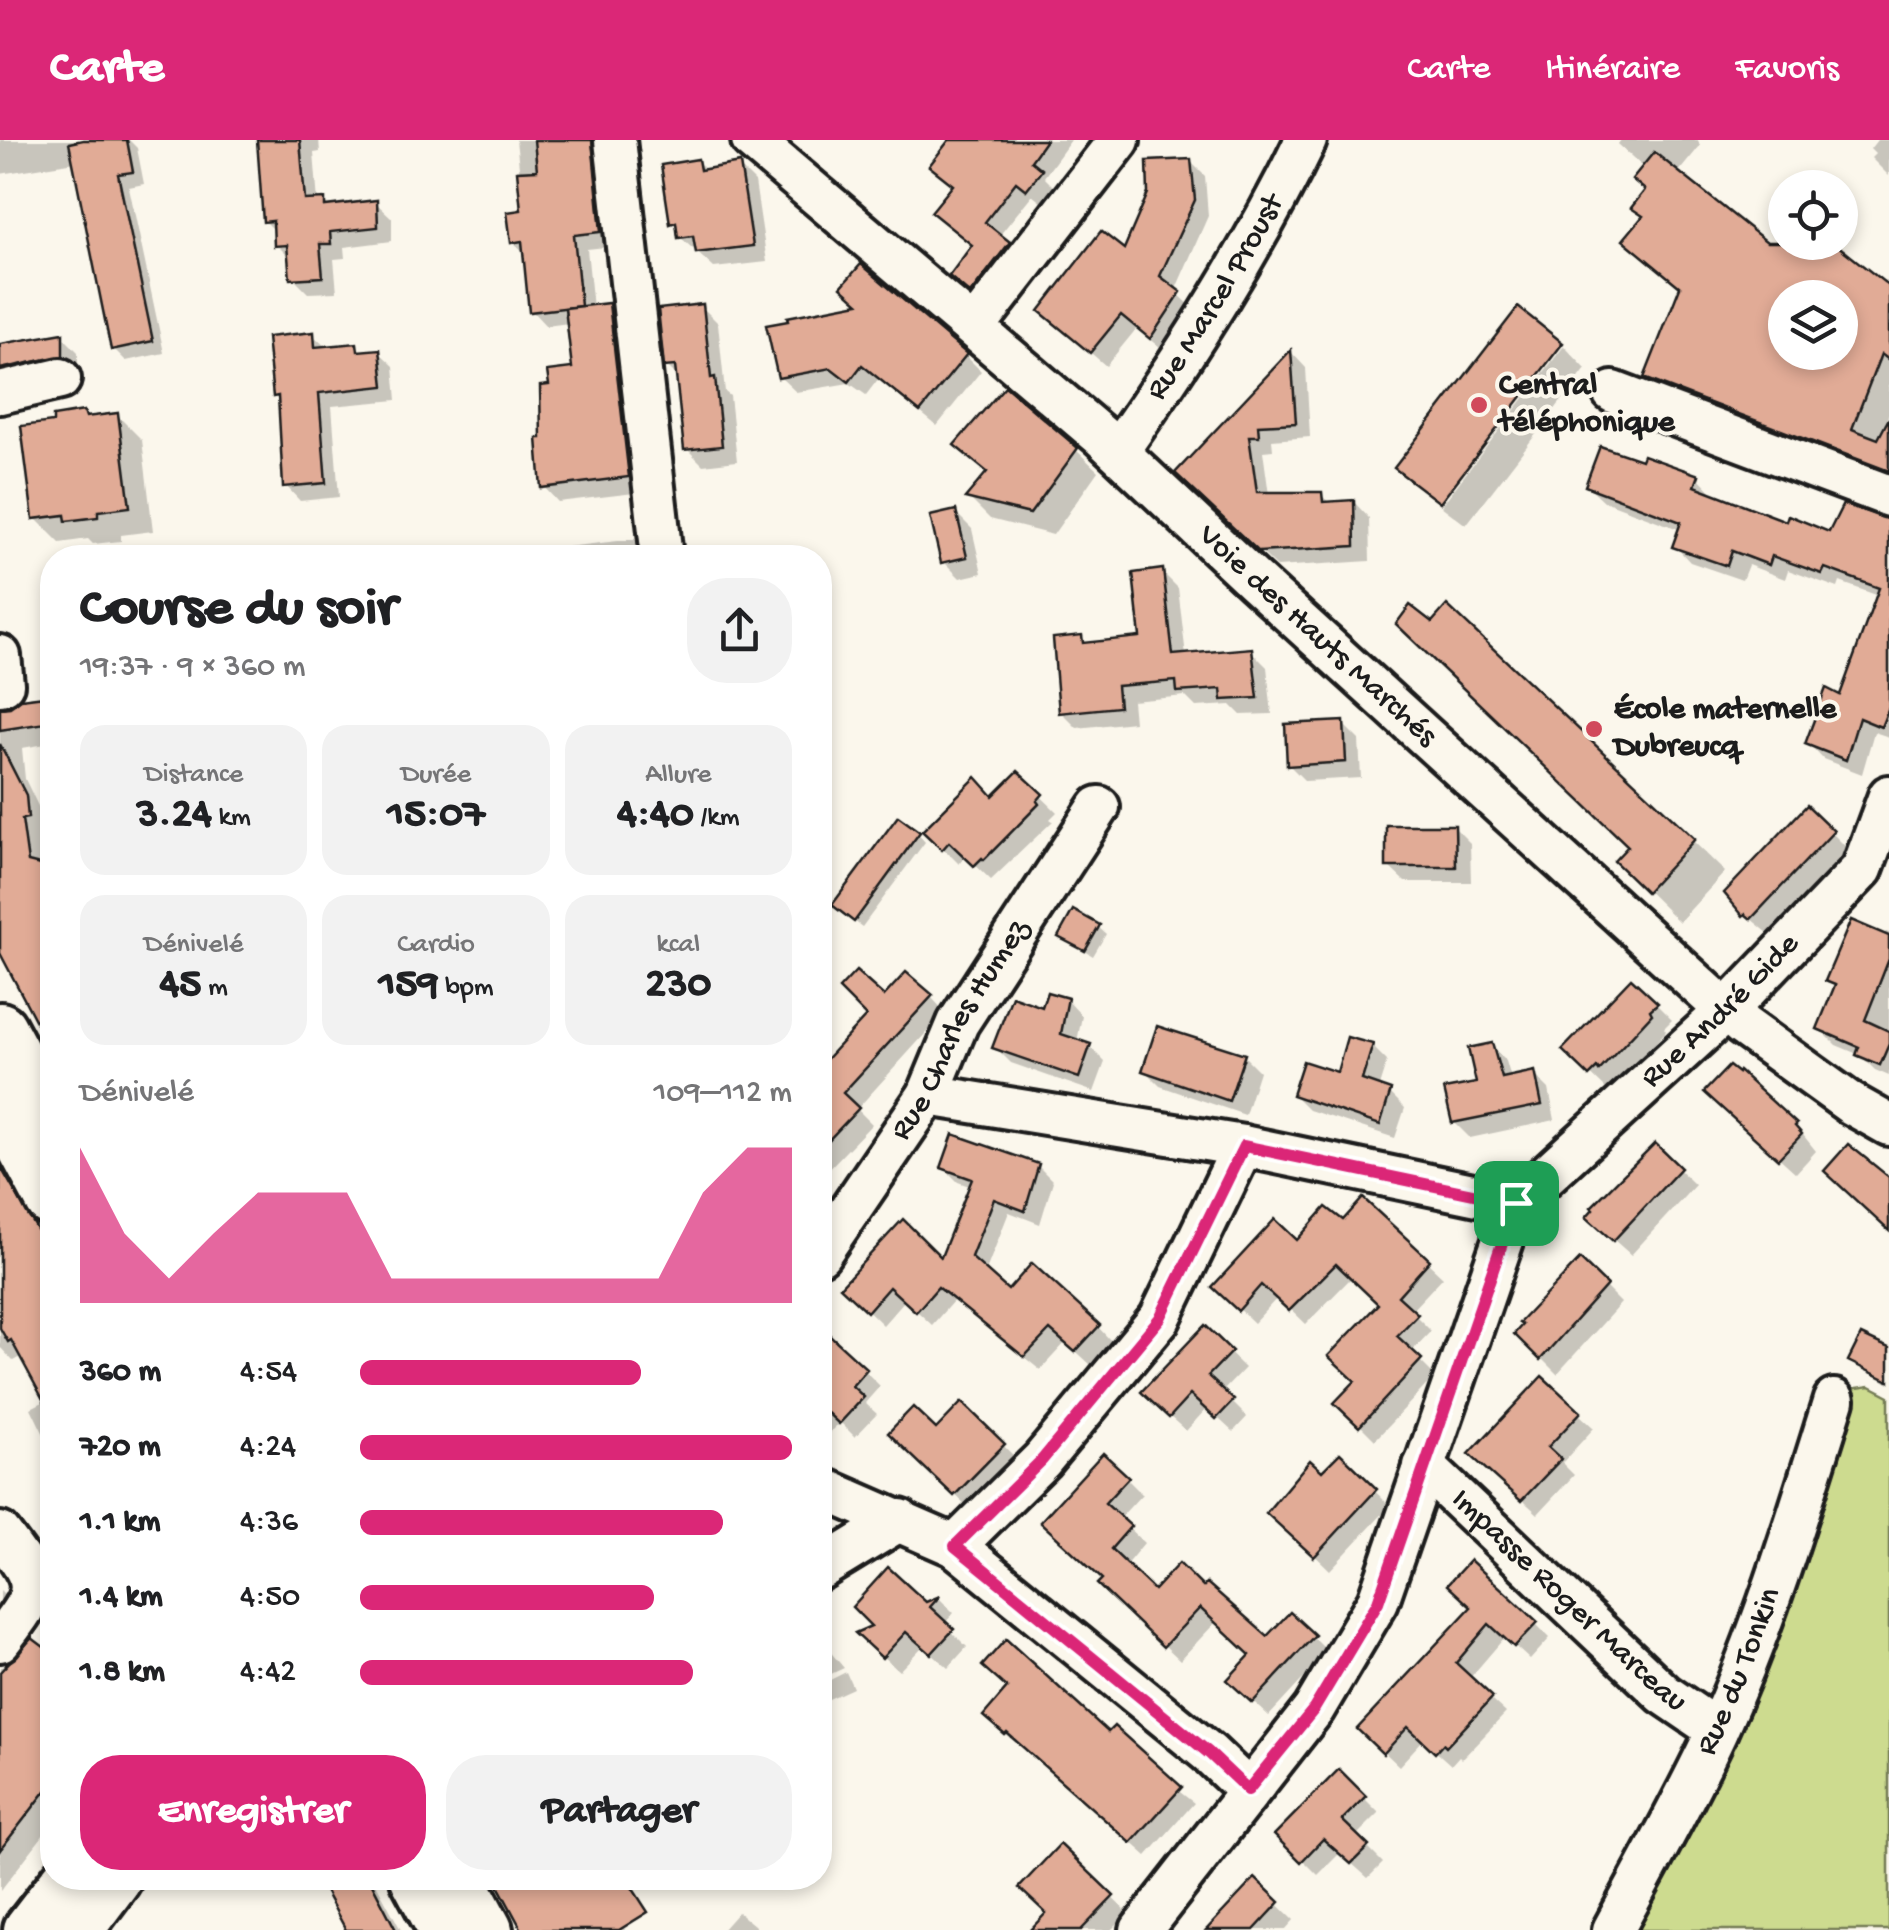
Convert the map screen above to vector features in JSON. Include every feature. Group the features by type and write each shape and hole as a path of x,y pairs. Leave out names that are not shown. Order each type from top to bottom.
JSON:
{"main road":[{"path":"0,1029 40,1104"},
{"path":"0,1102 40,1177"},
{"path":"30,1930 61,1890"},
{"path":"76,1930 106,1890"},
{"path":"423,1890 445,1930"},
{"path":"464,1890 486,1930"}],"street":[{"path":"615,140 661,545"},
{"name":"Voie des Hauts Marchés","path":"752,140 1118,451 1268,594 1742,1025 1850,1103 1889,1125"},
{"path":"975,326 1119,140"},
{"name":"Rue Marcel Proust","path":"1118,451 1192,345 1274,205 1306,140"},
{"path":"0,393 60,379"},
{"path":"1613,392 1889,496"},
{"path":"0,656 0,684"},
{"name":"Rue André Gide","path":"1516,1203 1875,876 1889,796"},
{"name":"Rue Charles Humez","path":"832,1236 928,1096 958,1023 1099,807"},
{"path":"928,1096 1244,1146 1516,1203 1378,1602 1314,1709 1142,1930"},
{"path":"955,1546 1042,1460 1160,1318 1244,1146"},
{"name":"Rue du Tonkin","path":"1613,1930 1717,1730 1793,1532 1834,1400"},
{"name":"Impasse Roger Marceau","path":"1424,1466 1664,1694 1717,1730"},
{"path":"832,1492 955,1546 1209,1753 1248,1790"},
{"path":"832,1562 900,1520"},
{"path":"0,1533 31,1574 26,1608 0,1641"}],"green space":[{"path":"1870,1386 1889,1396 1889,1930 1637,1930 1716,1783 1850,1389"}],"building":[{"path":"127,140 133,172 118,174 153,341 111,350 69,143"},
{"path":"257,140 300,140 305,200 325,199 325,206 377,200 378,227 330,232 331,244 320,244 323,277 290,279 287,245 274,246 273,221 263,222"},
{"path":"534,140 592,140 601,232 574,235 581,306 529,312 522,241 511,243 507,212 521,210 517,171 537,170"},
{"path":"949,140 1046,140 1031,161 1042,170 1026,190 1016,182 985,222 1010,242 970,294 949,276 972,245 931,212 953,185 929,166"},
{"path":"1654,152 1768,242 1768,260 1856,260 1889,286 1889,360 1881,354 1852,429 1878,439 1889,418 1889,471 1644,378 1680,287 1623,240 1643,216 1631,208 1645,190 1632,179"},
{"path":"698,159 700,170 740,163 753,246 696,253 693,236 678,238 676,222 670,224 661,165"},
{"path":"1191,159 1195,200 1160,276 1181,292 1150,339 1121,315 1090,353 1039,311 1101,231 1124,249 1148,193 1147,161"},
{"path":"861,264 967,354 920,412 862,365 849,382 831,368 778,378 766,325 859,303 841,287"},
{"path":"609,303 629,477 541,488 537,438 541,438 540,386 549,385 547,371 572,368 565,308"},
{"path":"703,304 722,446 684,450 675,366 664,367 658,309"},
{"name":"Central téléphonique","path":"1518,307 1563,343 1440,503 1394,468"},
{"path":"314,332 315,347 357,343 358,351 380,349 384,386 319,393 326,483 283,487 278,396 273,397 267,337"},
{"path":"63,333 63,356 0,369 0,344"},
{"path":"1291,350 1296,423 1258,425 1259,436 1249,436 1257,492 1322,492 1323,502 1354,500 1355,546 1259,552 1175,473"},
{"path":"1005,386 1078,448 1030,514 965,498 987,472 954,445"},
{"path":"84,411 86,417 118,413 130,507 66,521 65,515 33,519 21,426 53,422 53,416"},
{"path":"1600,446 1641,460 1643,455 1699,475 1695,486 1786,521 1788,515 1829,532 1843,504 1889,519 1889,707 1881,727 1859,718 1846,760 1805,744 1826,688 1840,695 1879,588 1825,568 1822,574 1772,556 1769,565 1732,551 1727,566 1672,547 1681,522 1585,486"},
{"path":"956,510 967,557 941,563 930,516"},
{"path":"1163,569 1173,655 1252,648 1258,698 1222,700 1221,689 1177,692 1176,681 1117,686 1119,707 1059,713 1053,638 1082,635 1083,643 1140,637 1133,573"},
{"path":"1410,605 1432,622 1447,605 1695,839 1646,892 1614,861 1628,846 1396,624"},
{"path":"40,697 40,724 0,730 0,708 10,707 21,699"},
{"path":"1344,721 1346,762 1287,766 1285,724"},
{"path":"0,744 26,795 28,818 22,819 28,862 40,865 40,1029 0,953"},
{"path":"1018,771 1043,794 1039,804 984,860 974,866 949,842 942,850 922,831 976,777 993,796"},
{"path":"1807,805 1834,831 1751,919 1743,916 1724,893"},
{"path":"898,816 920,832 854,922 832,905"},
{"path":"1386,825 1455,825 1456,867 1386,867"},
{"path":"1073,910 1100,925 1085,951 1058,937"},
{"path":"1851,920 1889,936 1889,959 1865,1020 1889,1031 1889,1044 1880,1065 1856,1055 1859,1047 1817,1029 1835,985 1825,981"},
{"path":"856,971 884,996 906,972 933,995 843,1093 859,1108 832,1136 832,1053 866,1016 839,989"},
{"path":"1631,978 1658,1003 1599,1071 1597,1068 1589,1076 1562,1050"},
{"path":"1047,992 1068,998 1061,1034 1091,1044 1079,1078 992,1048 1012,996 1042,1007"},
{"path":"1157,1026 1245,1054 1229,1101 1142,1071"},
{"path":"1347,1037 1373,1044 1362,1080 1391,1090 1380,1125 1292,1095 1303,1061 1337,1072"},
{"path":"1492,1043 1502,1078 1535,1071 1542,1105 1452,1123 1444,1089 1476,1083 1468,1048"},
{"path":"1729,1066 1797,1124 1802,1134 1778,1159 1704,1092"},
{"path":"953,1134 1039,1164 1025,1211 994,1199 971,1257 1008,1290 1032,1263 1100,1325 1075,1352 1050,1330 1024,1357 938,1287 916,1312 889,1287 867,1312 840,1287 903,1219 941,1257 972,1179 941,1168"},
{"path":"1655,1143 1681,1168 1613,1241 1586,1217 1591,1207"},
{"path":"1848,1144 1889,1177 1889,1231 1824,1171"},
{"path":"0,1166 40,1234 40,1394 11,1340 8,1342 0,1328"},
{"path":"1363,1198 1430,1260 1398,1296 1418,1314 1397,1336 1422,1359 1359,1427 1334,1403 1355,1381 1328,1356 1378,1304 1336,1264 1289,1311 1261,1285 1238,1311 1212,1287 1275,1219 1297,1240 1326,1207 1343,1220"},
{"path":"1580,1259 1607,1285 1540,1360 1514,1334 1522,1325 1519,1323"},
{"path":"1205,1325 1232,1351 1208,1376 1234,1400 1216,1419 1190,1395 1169,1418 1141,1392"},
{"path":"1861,1335 1889,1348 1889,1381 1848,1361"},
{"path":"832,1337 867,1369 852,1386 864,1397 839,1424 832,1417"},
{"path":"1542,1376 1581,1412 1548,1447 1561,1459 1521,1501 1469,1454"},
{"path":"962,1402 1005,1444 954,1496 888,1433 913,1407 936,1429"},
{"path":"1103,1453 1129,1477 1105,1503 1131,1526 1111,1549 1154,1590 1179,1563 1203,1587 1207,1583 1267,1636 1290,1612 1315,1635 1252,1703 1227,1680 1250,1655 1200,1608 1163,1647 1097,1584 1102,1579 1040,1522"},
{"path":"1340,1453 1377,1489 1314,1557 1266,1513 1310,1460 1322,1471"},
{"path":"1470,1560 1538,1622 1514,1647 1489,1624 1456,1663 1493,1697 1446,1747 1443,1744 1435,1753 1408,1727 1383,1754 1357,1729 1471,1607 1447,1585"},
{"path":"888,1567 926,1602 940,1596 930,1607 954,1629 931,1654 906,1632 882,1658 855,1633 871,1626 852,1607"},
{"path":"32,1638 40,1644 40,1798 0,1850 0,1672"},
{"path":"1006,1639 1108,1732 1114,1726 1182,1787 1131,1843 983,1716 1007,1688 982,1666"},
{"path":"1339,1769 1366,1796 1342,1820 1369,1846 1351,1864 1323,1839 1301,1862 1274,1835"},
{"path":"1060,1844 1114,1896 1081,1930 1030,1930 1046,1913 1019,1888"},
{"path":"1255,1878 1280,1902 1254,1930 1206,1930"},
{"path":"324,1890 375,1890 396,1930 346,1930"},
{"path":"500,1890 634,1890 648,1912 619,1930 522,1930"}],"place":[{"name":"Central téléphonique","path":"1479,405"},
{"name":"École maternelle Dubreucq","path":"1594,729"}],"route":[{"path":"1244,1146 1516,1203 1378,1602 1314,1709 1248,1790 1209,1753 955,1546 1042,1460 1160,1318 1244,1146"}]}
